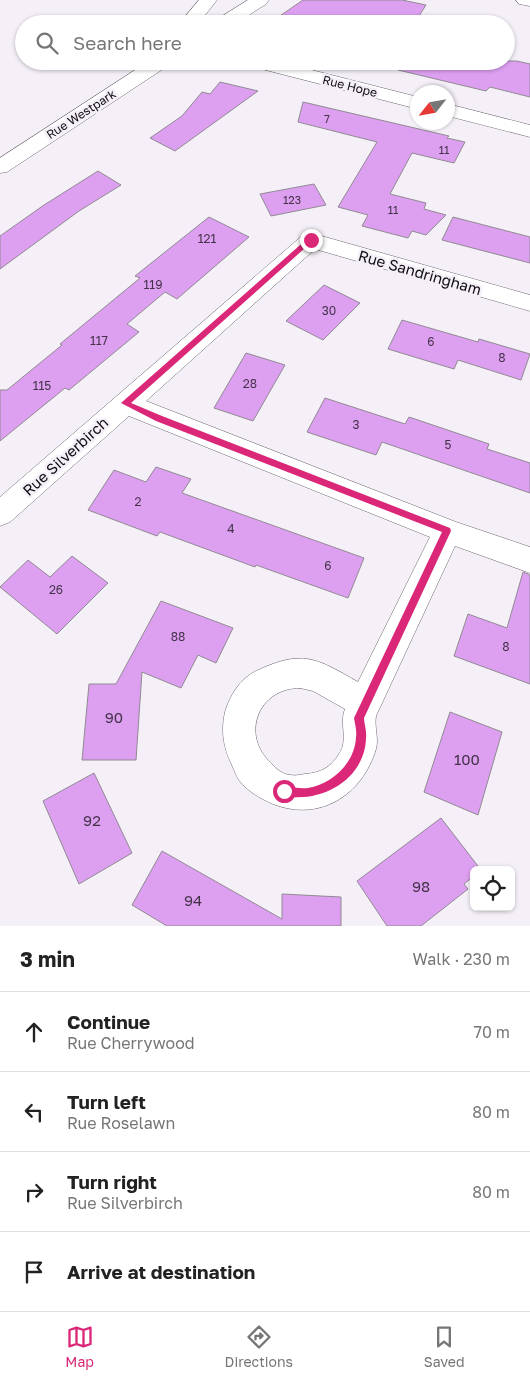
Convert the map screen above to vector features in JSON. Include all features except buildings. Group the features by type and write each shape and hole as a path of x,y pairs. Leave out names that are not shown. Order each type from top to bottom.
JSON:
{"street":[{"path":"196,15 208,0"},
{"path":"236,15 260,0"},
{"path":"525,0 530,1"},
{"name":"Rue Westpark","path":"0,167 148,70"},
{"name":"Rue Hope","path":"288,70 410,101"},
{"path":"455,112 530,131"},
{"name":"Rue Sandringham","path":"311,240 530,303"},
{"name":"Rue Silverbirch","path":"0,514 311,240"},
{"path":"125,403 447,531 530,560"},
{"path":"365,704 447,531"}],"route":[{"path":"284,791 306,793 327,788 345,775 356,758 361,738 359,718 447,531 125,403 311,240"}]}
